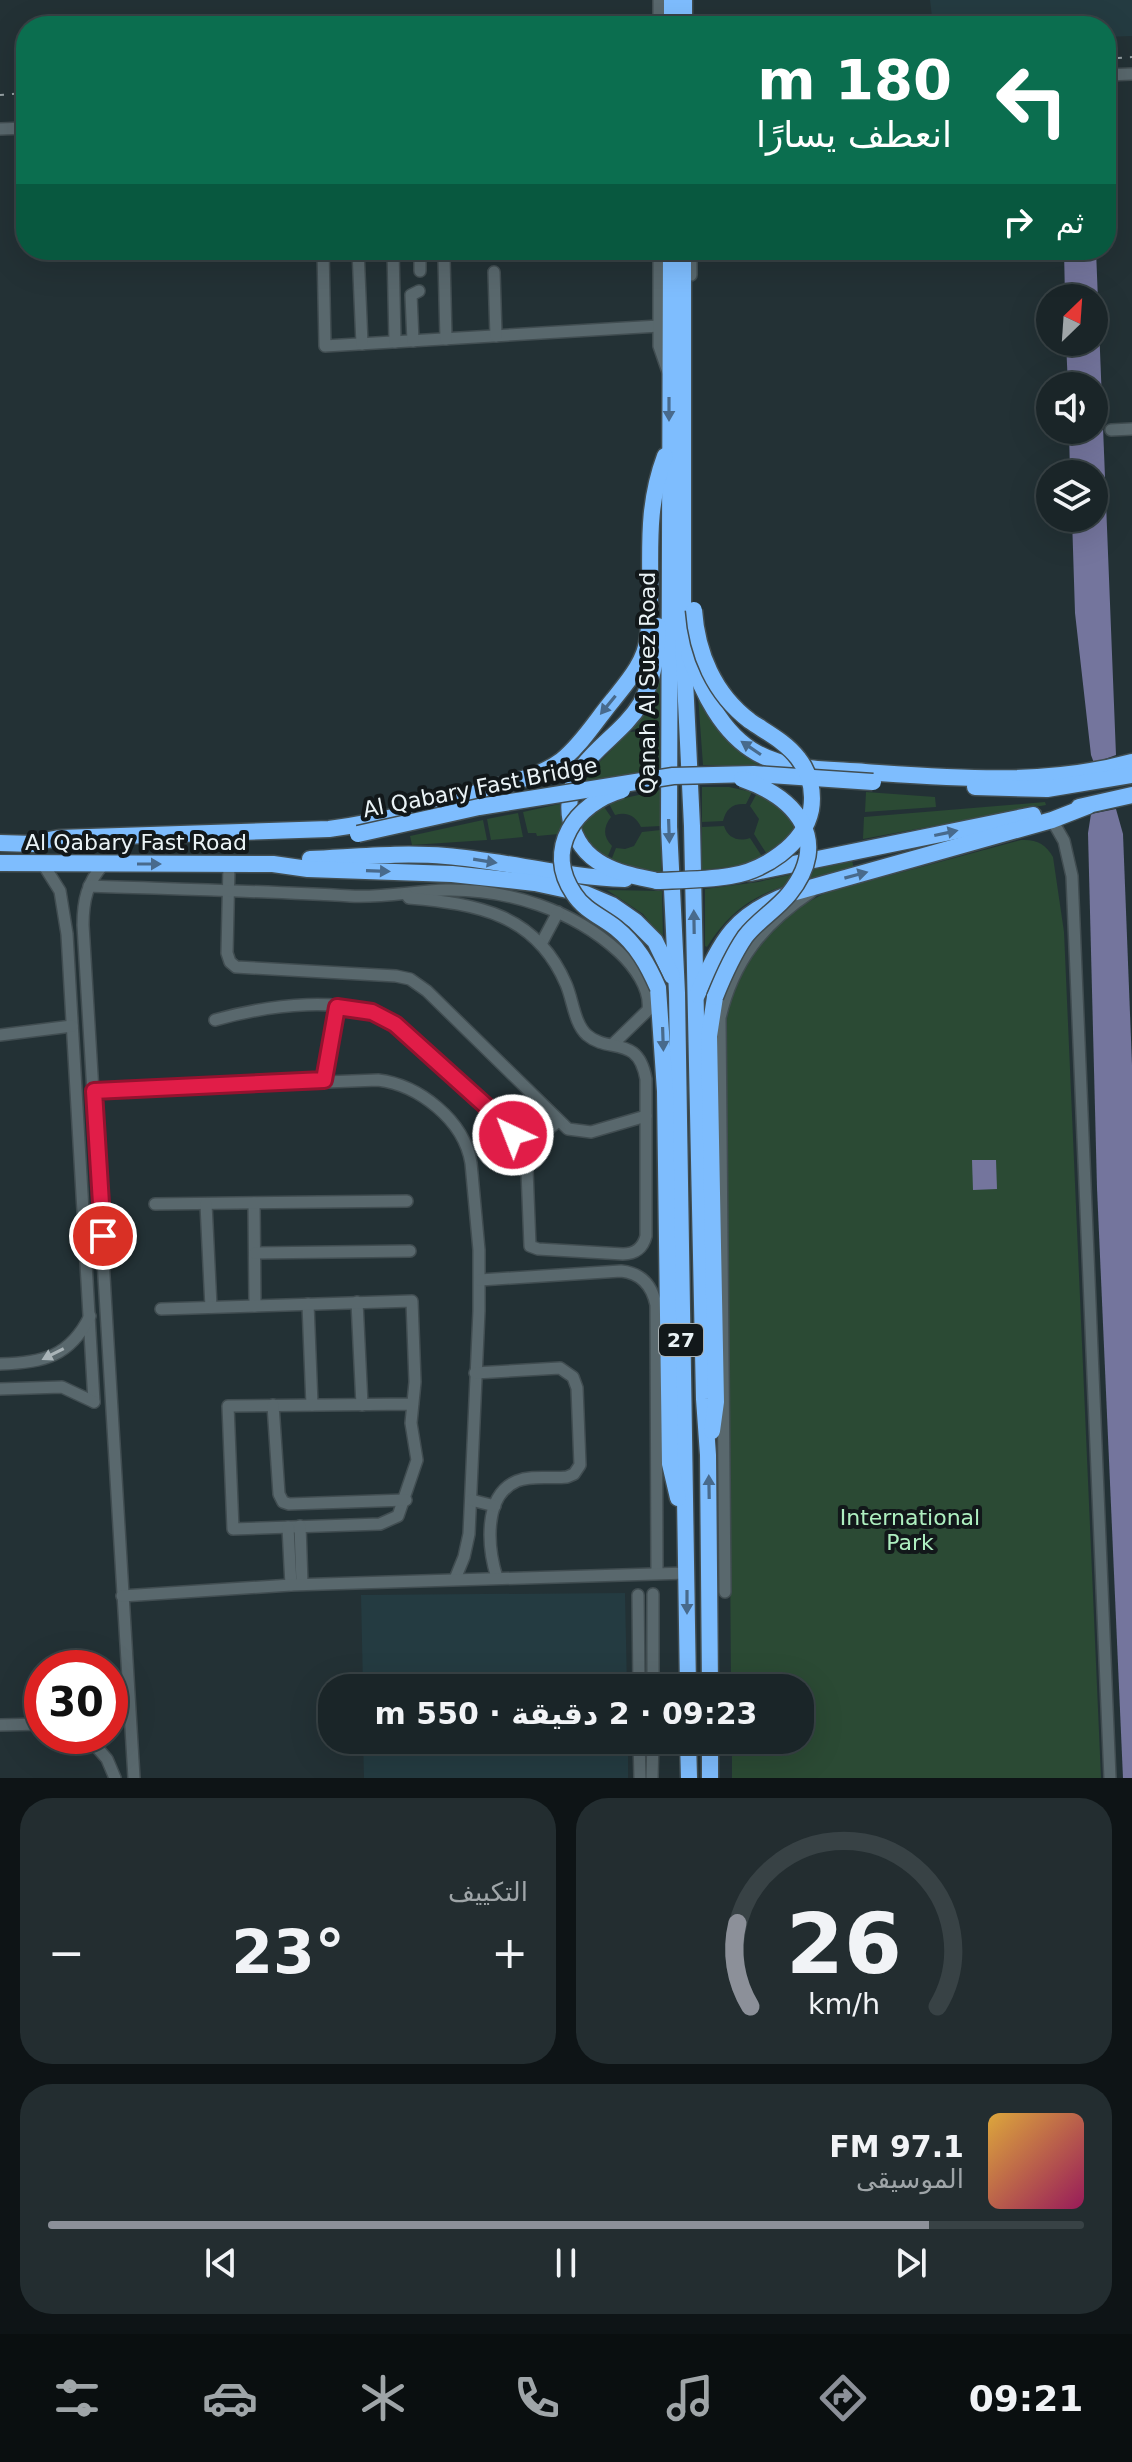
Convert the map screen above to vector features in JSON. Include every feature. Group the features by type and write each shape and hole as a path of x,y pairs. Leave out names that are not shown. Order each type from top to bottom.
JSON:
{"highway":[{"path":"670,328 671,260"},
{"path":"670,328 681,260"},
{"name":"Qanah Al Suez Road","path":"670,328 669,827 677,993"},
{"name":"Qanah Al Suez Road","path":"670,328 684,407 683,638 692,826 695,1000"},
{"path":"27,844 59,838 355,826 469,795 551,767 572,750 643,658 648,636 649,516 669,445"},
{"path":"683,472 693,516 694,610 702,655 716,683 735,708 798,758 812,788 808,822 797,841 772,859 733,876"},
{"path":"657,881 615,870 595,860 574,834 569,811 572,787 584,766 623,727 646,692 657,652 659,473"},
{"path":"683,638 703,689 727,727 754,751 788,765 938,778 1058,776 1132,762"},
{"path":"708,1444 716,1402 709,1036 719,988 747,935 799,880 806,856 805,831 792,807 767,787 728,774"},
{"name":"Al Qabary Fast Bridge","path":"27,844 316,839 358,834 479,807 645,779 728,774 1013,789 1076,786 1132,775"},
{"path":"645,779 602,797 585,809 567,834 563,861 566,879 580,903 626,937 649,966 658,988 665,1091 670,1464 674,1487 684,1506"},
{"path":"273,864 380,855 447,856 580,876 657,881 733,876 1132,795"},
{"path":"695,1000 722,943 741,921 765,903 1052,820 1088,806"},
{"name":"Al Qabary Fast Road","path":"0,843 27,844"},
{"name":"Al Qabary Fast Road","path":"0,863 273,864"},
{"path":"273,864 467,876 535,883 586,894 612,905 646,931 668,965 677,993"},
{"name":"27","path":"677,993 688,1674"},
{"name":"27","path":"695,1000 704,1399 717,1593 711,1674"},
{"path":"688,1754 689,1778"},
{"path":"710,1754 710,1778"}],"street":[{"path":"323,260 325,346 670,328"},
{"path":"358,260 362,344"},
{"path":"393,260 395,342"},
{"path":"420,260 420,271"},
{"path":"444,260 446,339"},
{"name":"Qanah Al Suez Road","path":"660,260 670,328"},
{"name":"Qanah Al Suez Road","path":"684,407 691,378 691,260"},
{"path":"494,272 496,336"},
{"path":"413,341 411,295 419,291"},
{"path":"1111,430 1132,429"},
{"path":"1052,820 1064,841 1072,876 1110,1778"},
{"path":"0,1389 62,1387 94,1402 69,960 62,900 53,876 43,864"},
{"path":"104,864 89,886 84,901 83,925 134,1778"},
{"path":"229,865 227,953 233,965 243,969 410,979 427,991 568,1129 585,1133 646,1116"},
{"path":"717,1593 720,1018 737,967 755,939 779,916 823,884"},
{"path":"89,886 355,896 447,890 518,899 571,917 605,939 630,964 642,982 648,1010 613,1044"},
{"path":"215,1020 272,1008 337,1007 372,1012 395,1024 513,1135 527,1170 530,1246 535,1249 632,1253 640,1248 646,1236 646,1079 643,1068 633,1053 596,1040 581,1028 564,978 541,944 522,927 487,910 462,903 409,898 406,894"},
{"path":"541,944 558,912"},
{"path":"324,1080 337,1007"},
{"path":"0,1035 72,1026"},
{"path":"94,1091 378,1080 397,1083 422,1096 457,1127 465,1140 471,1163 480,1280 471,1500 467,1546 455,1579"},
{"path":"522,1152 558,1121"},
{"path":"155,1204 407,1201"},
{"path":"254,1203 255,1306"},
{"path":"206,1204 211,1307"},
{"path":"255,1253 410,1251"},
{"path":"480,1280 621,1271 642,1278 652,1290 656,1305 657,1573"},
{"path":"161,1309 412,1301 415,1382 413,1404 411,1423 417,1460 406,1500 398,1516 386,1523 233,1529 228,1406 413,1404"},
{"path":"357,1302 362,1405"},
{"path":"308,1304 312,1405"},
{"path":"0,1364 39,1361 60,1352 78,1336 90,1316"},
{"path":"475,1373 560,1368 570,1373 577,1388 579,1468 567,1477 519,1480 503,1492 495,1506 490,1537 497,1578"},
{"path":"273,1405 279,1494 283,1502 406,1500"},
{"path":"471,1500 495,1506"},
{"path":"294,1526 297,1584"},
{"path":"122,1596 297,1584 687,1573"},
{"path":"653,1594 653,1674"},
{"path":"638,1595 639,1674"},
{"path":"0,1725 24,1724"},
{"path":"103,1754 115,1778"},
{"path":"639,1754 640,1778"},
{"path":"652,1778 653,1754"}],"shaded area":[{"path":"930,0 1132,0 1132,36 1116,37 1116,16 932,16"},
{"path":"625,1593 627,1674 363,1674 361,1595"},
{"path":"363,1754 628,1754 628,1778 364,1778"}],"green space":[{"path":"661,668 664,669 661,726 630,730 637,721"},
{"path":"698,696 742,751 761,767 703,765"},
{"path":"660,730 660,771 588,783 584,778 629,732"},
{"path":"702,787 729,787 752,792 746,804 728,810 723,821 702,822"},
{"path":"660,790 661,826 641,827 631,815 615,815 608,802"},
{"path":"866,792 935,797 936,807 865,812"},
{"path":"757,793 783,809 797,832 768,856 754,834 759,819 750,806"},
{"path":"1045,802 1046,805 863,839 864,817"},
{"path":"564,803 559,834 537,836 536,833 528,833 523,812"},
{"path":"602,804 611,817 605,832 612,846 608,856 612,858 616,848 634,846 642,832 661,830 661,873 622,866 602,856 594,848 578,824"},
{"path":"518,813 523,837 491,840 487,819"},
{"path":"483,820 487,840 412,845 410,836"},
{"path":"724,826 734,838 750,838 763,858 738,866 702,870 702,827"},
{"name":"International Park","path":"1021,840 1040,843 1053,857 1064,932 1101,1778 732,1778 732,1754 814,1754 814,1674 731,1674 722,1032 733,985 754,948 784,918 825,893"},
{"path":"852,861 854,868 789,885 754,900 737,911 705,946 705,889 758,882"},
{"path":"607,890 662,891 663,939 643,914"}],"water":[{"path":"1064,260 1096,260 1097,284 1065,284"},
{"path":"1067,356 1100,356 1101,372 1067,372"},
{"path":"1069,444 1104,444 1104,460 1070,460"},
{"path":"1072,532 1107,532 1116,755 1094,763 1091,755 1075,613"},
{"path":"1116,809 1123,834 1132,1065 1132,1778 1123,1778 1097,1188 1088,833 1091,814"},
{"path":"972,1160 996,1160 997,1189 973,1190"}],"railway":[{"path":"1116,58 1132,57"},
{"path":"0,95 16,94"}],"route":[{"path":"103,1236 94,1091 324,1080 337,1007 372,1012 395,1024 422,1052 486,1106 513,1135"}]}
